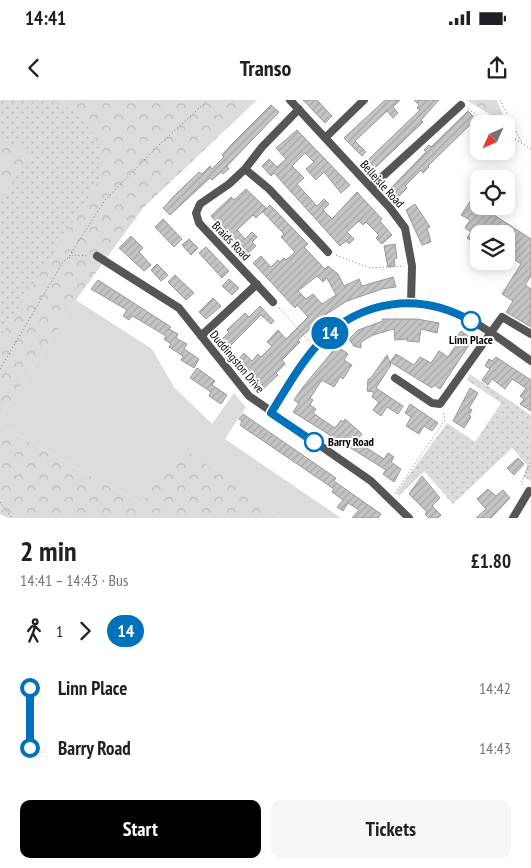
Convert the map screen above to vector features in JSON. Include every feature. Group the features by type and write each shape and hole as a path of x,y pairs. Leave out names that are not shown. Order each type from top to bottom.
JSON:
{"street":[{"name":"Belleisle Road","path":"290,100 371,187 405,228 412,266 411,302"},
{"path":"325,138 364,100"},
{"path":"371,187 461,105"},
{"name":"Braids Road","path":"273,302 199,223 196,213 200,204 229,184 245,169 262,147 299,109"},
{"path":"245,169 269,189 328,252"},
{"name":"Duddingston Drive","path":"97,256 179,308 249,396 371,481 409,518"},
{"path":"201,336 258,284"},
{"path":"271,413 316,348 332,331 354,316 380,306 411,302 444,308 462,316 531,361"},
{"path":"395,378 432,403 440,404 502,317 531,334"},
{"path":"513,518 529,491"}],"path":[{"path":"68,258 105,200 158,145 208,100"},
{"path":"500,100 522,143"},
{"path":"461,105 477,115"},
{"path":"515,139 531,149"},
{"path":"328,252 370,268 412,266"},
{"path":"0,368 63,262 73,255 97,256"},
{"path":"273,302 316,348"},
{"path":"391,500 445,420 440,404"},
{"path":"529,491 521,483 531,463"},
{"path":"0,502 12,518"}],"green space":[{"path":"0,100 188,100 0,337"},
{"path":"48,100 257,100 143,208 76,300 0,418 0,337 100,179 103,155 91,130 73,110"},
{"path":"466,100 497,100 503,115 491,115"},
{"path":"0,137 32,155 0,199"},
{"path":"76,300 152,349 174,387 212,424 234,393 246,407 225,439 341,518 280,518 181,446 141,504 0,425 0,418"},
{"path":"470,374 531,415 531,481 523,477 527,465 512,448 453,504 424,471 399,496 396,493 447,423 475,442 501,403 467,380"},
{"path":"0,425 141,504 181,445 280,518 8,518 0,514"}],"building":[{"path":"303,100 317,100 332,116 325,123"},
{"path":"385,100 400,100 393,107 398,113 393,118 387,111 355,141 366,152 362,156 344,138"},
{"path":"414,100 439,100 421,120 423,122 375,168 368,160 420,110 417,108 419,105"},
{"path":"271,105 279,112 227,166 229,169 223,174 221,172 212,180 210,178 170,215 163,208 199,172 202,174 210,166 212,169 224,157 222,155 230,146"},
{"path":"468,111 472,115 470,115 470,125 423,173 421,170 405,186 407,188 398,197 390,189 426,152 424,150 429,145 431,147"},
{"path":"297,130 350,185 341,193 324,172 316,180 306,169 314,162 305,153 292,166 304,178 297,184 317,206 324,199 329,204 323,210 332,219 357,192 382,219 380,221 392,235 382,244 376,238 379,235 366,222 363,225 359,221 347,232 354,239 349,244 346,241 340,246 274,173 271,176 262,166 269,159 277,167 286,159 276,148"},
{"path":"246,189 266,208 256,218 253,215 237,230 245,239 252,232 257,237 252,242 256,246 246,255 211,216 231,197 234,200"},
{"path":"470,202 470,215 494,215 509,225 470,225 470,231 465,228 470,220 461,215"},
{"path":"415,204 430,227 427,228 431,242 422,245 406,210"},
{"path":"270,205 308,244 304,247 325,269 328,266 338,274 344,286 359,279 362,286 393,277 396,287 382,289 347,301 325,315 298,340 300,342 282,360 285,364 276,373 278,375 262,390 251,379 254,377 237,361 244,353 252,361 258,354 261,357 272,346 267,342 278,330 286,339 308,317 297,305 295,308 253,263 261,256 271,267 278,260 280,262 284,258 286,260 295,252 281,237 284,234 263,212","holes":["317,276 323,282 327,278 336,295 322,304 313,294 306,299 298,291"]},
{"path":"163,219 182,239 174,247 155,227"},
{"path":"515,229 531,239 531,276 525,285 531,289 531,327 506,312 513,301 502,294 521,264 515,260"},
{"path":"131,236 143,248 139,252 151,265 144,271 119,248"},
{"path":"189,239 198,248 191,255 182,245"},
{"path":"395,244 397,258 394,259 395,266 388,267 384,246"},
{"path":"206,247 229,271 222,278 199,253"},
{"path":"157,264 168,275 161,281 151,270"},
{"path":"175,275 194,293 186,300 168,282"},
{"path":"229,279 239,288 232,295 222,286"},
{"path":"98,280 171,327 169,329 178,334 176,338 187,344 184,349 199,359 194,368 181,360 183,356 169,347 171,344 164,339 166,336 132,316 129,320 123,316 127,310 91,289"},
{"path":"213,298 221,306 206,319 199,312"},
{"path":"260,306 274,321 271,324 261,315 229,347 222,339 229,332 227,330 245,313 249,317"},
{"path":"382,319 417,319 439,323 437,333 421,329 419,342 407,341 407,339 395,340 394,329 373,335 361,342 361,348 354,346 349,339 358,330 383,321"},
{"path":"461,331 468,336 466,338 471,342 440,389 434,385 432,388 390,362 396,354 414,365 420,357 431,363 439,351 448,357 458,342 455,339"},
{"path":"337,346 348,354 344,360 352,365 343,379 340,377 334,387 322,380 310,398 313,400 310,405 316,409 313,413 335,428 341,420 343,422 345,419 362,434 356,441 384,459 388,453 394,457 391,462 401,469 394,482 383,474 386,470 293,412 299,403 294,400"},
{"path":"387,355 391,365 376,388 403,406 398,414 387,407 381,416 373,410 379,402 372,397 374,392 367,391 368,379 370,379"},
{"path":"496,357 531,380 531,411 520,404 524,399 520,396 526,388 512,379 505,389 492,379 488,385 482,380 490,369 485,366 489,359 492,361"},
{"path":"197,368 215,381 212,385 227,395 221,404 209,396 211,392 190,378"},
{"path":"470,388 478,393 469,408 472,410 469,415 471,417 464,428 453,421"},
{"path":"410,404 438,423 432,431 424,426 419,434 406,426 411,417 405,413"},
{"path":"243,414 336,478 334,481 381,514 378,518 352,518 359,510 348,503 343,511 337,507 343,500 332,492 334,489 240,425 242,422 239,419"},
{"path":"518,458 524,464 514,475 507,468"},
{"path":"422,476 440,498 432,506 441,515 438,518 429,518 425,514 427,512 409,494"},
{"path":"488,489 496,496 503,490 510,498 491,518 476,518 486,509 477,499"}],"bus line":[{"name":"14","path":"314,442 271,413 310,354 332,331 345,321 365,311 395,303 411,302 444,308 471,321"}],"place":[{"name":"Linn Place","path":"471,321"},
{"name":"Barry Road","path":"314,442"}]}
